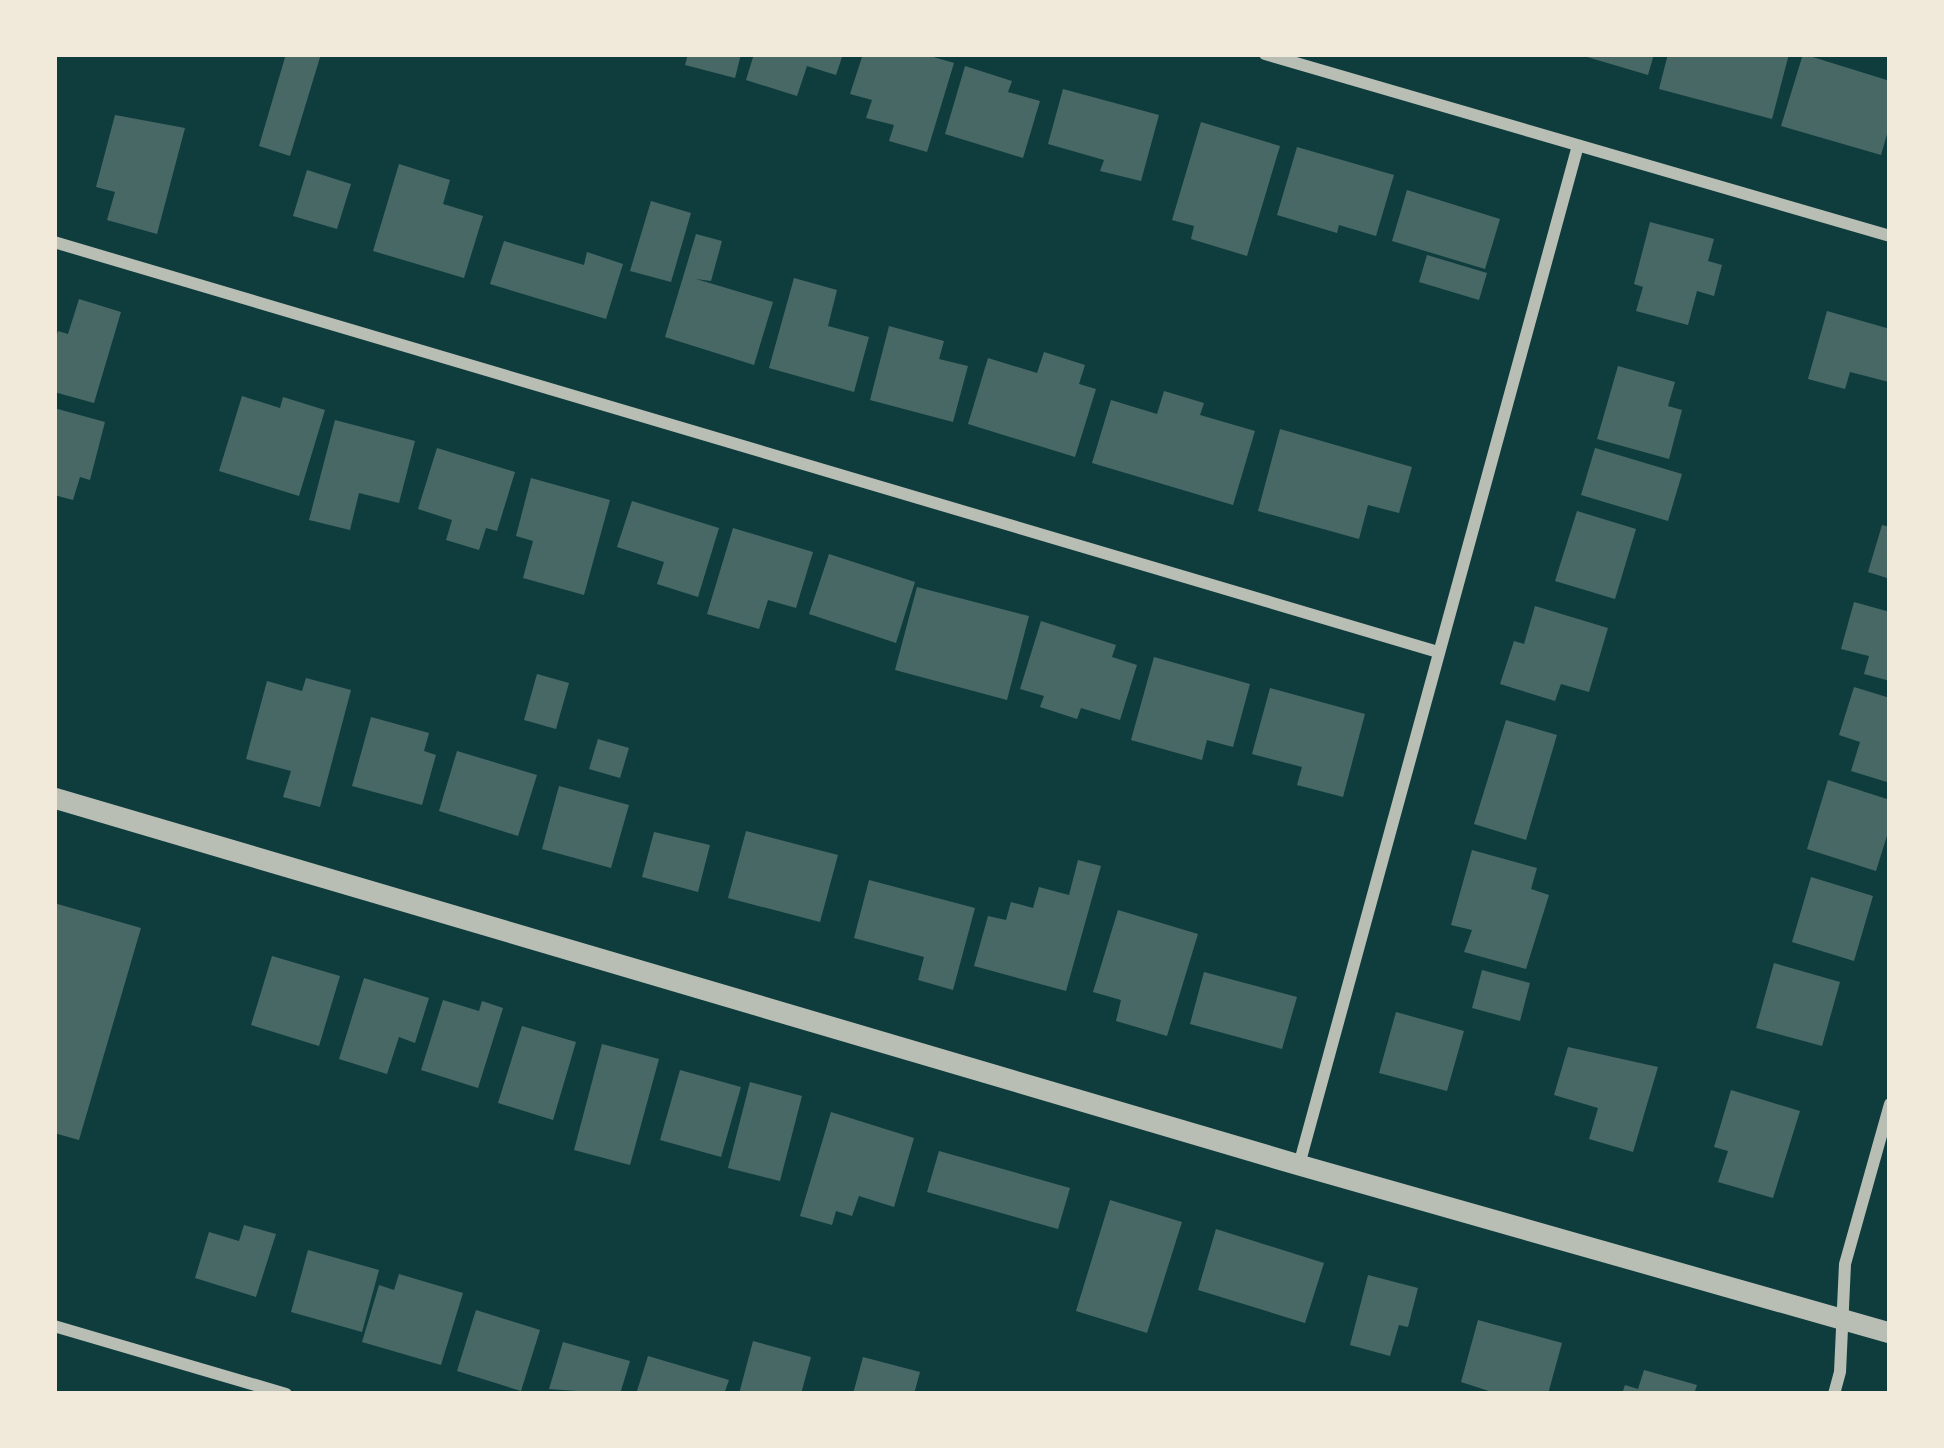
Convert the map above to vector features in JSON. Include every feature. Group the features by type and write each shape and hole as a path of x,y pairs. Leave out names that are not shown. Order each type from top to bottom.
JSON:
{"street":[{"path":"1265,54 1577,149 1890,236"},
{"path":"1299,1165 1577,149"},
{"path":"54,242 1438,652"},
{"path":"54,798 1299,1165 1890,1333"},
{"path":"1834,1394 1845,1264 1890,1104"},
{"path":"54,1326 286,1394"}],"building":[{"path":"286,54 321,54 290,156 259,146"},
{"path":"688,54 741,54 735,78 685,65"},
{"path":"754,54 843,54 836,75 807,66 797,96 746,80"},
{"path":"863,54 923,54 954,63 927,152 889,141 894,125 866,118 872,100 850,94"},
{"path":"1577,54 1654,54 1648,75"},
{"path":"1668,54 1789,54 1772,119 1659,89"},
{"path":"1803,54 1890,81 1890,124 1881,155 1781,126"},
{"path":"965,66 1012,81 1008,92 1040,101 1023,158 945,134"},
{"path":"1063,89 1159,115 1141,181 1100,171 1104,160 1048,144"},
{"path":"115,115 185,128 157,234 107,220 115,192 96,187"},
{"path":"1201,122 1280,146 1247,256 1191,239 1194,226 1172,220"},
{"path":"1297,147 1394,175 1376,236 1339,225 1337,233 1277,215"},
{"path":"399,164 450,180 443,204 483,216 464,278 373,251"},
{"path":"307,170 351,184 337,229 293,216"},
{"path":"1407,190 1500,219 1485,269 1392,241"},
{"path":"651,201 691,213 671,282 630,271"},
{"path":"1650,222 1714,239 1708,261 1722,265 1714,296 1697,291 1688,325 1636,311 1643,287 1634,284"},
{"path":"696,234 722,241 711,281 696,279 773,302 754,365 665,337"},
{"path":"504,241 584,265 587,252 623,264 606,319 490,284"},
{"path":"1427,255 1487,273 1479,300 1419,282"},
{"path":"794,278 837,290 828,326 869,337 854,392 769,368"},
{"path":"79,299 121,312 94,403 54,392 54,345 58,331 68,334"},
{"path":"1827,311 1890,329 1889,382 1850,372 1845,389 1808,379"},
{"path":"889,326 944,341 939,359 968,366 953,422 870,400"},
{"path":"1044,352 1085,365 1079,384 1096,389 1075,457 968,424 988,358 1037,373"},
{"path":"1618,366 1675,382 1668,406 1682,410 1669,459 1597,439"},
{"path":"1164,391 1204,403 1200,415 1255,431 1233,505 1092,463 1111,400 1157,414"},
{"path":"242,396 280,408 283,397 325,410 299,496 219,471"},
{"path":"54,408 105,422 90,480 80,477 73,500 54,495"},
{"path":"335,420 415,441 399,503 359,493 350,530 309,520"},
{"path":"1280,429 1412,467 1399,513 1368,505 1359,539 1258,511"},
{"path":"437,448 515,472 497,531 486,528 479,550 446,540 452,520 418,509"},
{"path":"1595,448 1682,474 1668,521 1581,495"},
{"path":"531,478 610,500 584,595 523,578 533,541 516,536"},
{"path":"632,501 719,528 698,597 657,584 664,562 617,547"},
{"path":"1577,511 1636,529 1615,599 1555,581"},
{"path":"1882,525 1890,527 1890,579 1868,572"},
{"path":"733,528 813,552 796,608 768,600 759,629 707,614"},
{"path":"829,554 915,582 896,643 809,614"},
{"path":"917,587 1029,616 1007,700 895,670"},
{"path":"1854,602 1890,612 1890,681 1864,674 1869,656 1841,649"},
{"path":"1535,606 1608,628 1589,692 1561,684 1555,701 1500,684 1514,641 1524,644"},
{"path":"1041,621 1116,645 1112,657 1137,665 1120,720 1081,708 1077,719 1040,707 1044,696 1020,689"},
{"path":"1154,657 1250,684 1233,747 1207,740 1202,760 1131,740"},
{"path":"537,674 569,683 556,729 524,720"},
{"path":"306,678 351,690 320,807 283,797 291,771 246,759 267,681 302,691"},
{"path":"1854,687 1890,698 1890,783 1851,771 1860,742 1839,735"},
{"path":"1270,688 1365,714 1343,797 1297,785 1302,767 1252,754"},
{"path":"371,717 429,733 424,751 436,755 422,805 352,786"},
{"path":"1506,720 1557,735 1526,840 1474,824"},
{"path":"598,739 629,748 620,778 589,769"},
{"path":"457,751 537,775 518,836 439,811"},
{"path":"1828,780 1890,800 1890,826 1876,871 1807,849"},
{"path":"559,786 629,805 611,868 542,849"},
{"path":"746,831 838,855 820,922 728,898"},
{"path":"654,832 710,845 698,892 642,877"},
{"path":"1472,850 1537,868 1531,889 1549,895 1526,969 1464,952 1472,930 1451,925"},
{"path":"1078,860 1101,866 1066,991 974,966 988,916 1006,920 1011,902 1033,908 1039,887 1069,895"},
{"path":"1811,877 1873,896 1854,961 1792,942"},
{"path":"869,880 975,908 953,990 918,980 924,957 854,938"},
{"path":"54,903 141,928 79,1140 54,1133"},
{"path":"1118,910 1198,934 1167,1036 1116,1021 1121,1000 1093,992"},
{"path":"272,956 340,976 319,1046 251,1025"},
{"path":"1774,963 1840,982 1822,1046 1756,1028"},
{"path":"1482,970 1530,983 1520,1021 1472,1008"},
{"path":"1204,972 1297,997 1282,1049 1190,1024"},
{"path":"364,978 429,998 415,1043 399,1037 387,1074 339,1059"},
{"path":"443,1000 479,1011 482,1001 503,1008 478,1088 421,1070"},
{"path":"1396,1012 1464,1031 1447,1091 1379,1073"},
{"path":"522,1026 576,1042 553,1120 498,1103"},
{"path":"602,1044 659,1059 630,1165 574,1150"},
{"path":"1568,1047 1658,1067 1633,1152 1589,1139 1598,1108 1554,1095"},
{"path":"680,1070 741,1087 721,1157 660,1140"},
{"path":"750,1082 802,1096 780,1181 728,1168"},
{"path":"1731,1090 1800,1111 1773,1198 1718,1182 1728,1151 1714,1147"},
{"path":"831,1112 914,1138 894,1207 859,1196 852,1216 836,1211 832,1225 800,1216"},
{"path":"939,1151 1070,1188 1058,1229 927,1192"},
{"path":"1110,1200 1182,1222 1147,1333 1076,1311"},
{"path":"244,1225 276,1234 256,1297 195,1278 209,1232 239,1241"},
{"path":"1216,1229 1324,1263 1305,1323 1198,1290"},
{"path":"308,1250 379,1270 362,1332 291,1312"},
{"path":"399,1274 463,1293 441,1365 362,1342 379,1285 394,1290"},
{"path":"1368,1275 1418,1288 1408,1327 1399,1325 1390,1356 1350,1345"},
{"path":"476,1310 540,1330 521,1391 457,1371"},
{"path":"1478,1320 1562,1343 1548,1394 1498,1394 1461,1382"},
{"path":"753,1341 811,1357 801,1394 739,1394"},
{"path":"563,1342 630,1361 620,1394 549,1389"},
{"path":"648,1356 729,1380 724,1394 636,1394"},
{"path":"863,1357 920,1372 914,1394 853,1394"},
{"path":"1644,1370 1697,1385 1694,1394 1622,1394 1625,1385 1638,1389"}]}
